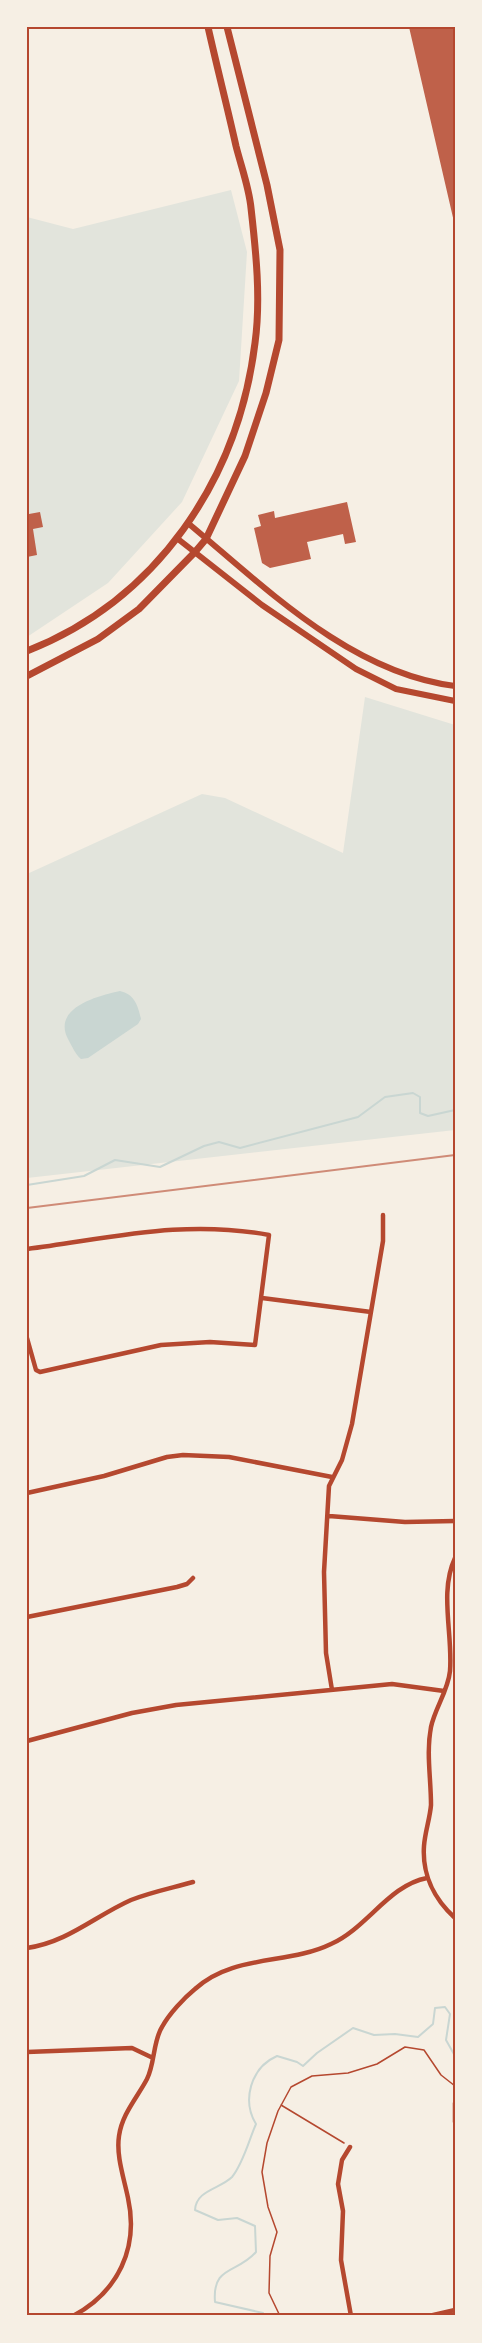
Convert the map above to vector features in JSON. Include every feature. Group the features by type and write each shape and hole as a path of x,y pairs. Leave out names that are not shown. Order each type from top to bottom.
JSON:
{"main road":[{"path":"27,651 72,630 110,604 157,565 189,524 207,495 241,413 251,370 258,282 251,205 208,27"},
{"path":"27,676 98,639 140,609 206,539 249,445 274,367 280,318 280,250 267,185 227,27"}],"street":[{"path":"189,524 339,644 387,669 424,682 455,686"},
{"path":"178,539 262,605 356,669 396,690 455,700"},
{"path":"332,1690 326,1653 324,1572 329,1486 346,1447 372,1312 383,1236 382,1215"},
{"path":"27,1249 183,1228 234,1228 269,1235 255,1344 177,1343 134,1350 40,1372 36,1370 27,1338"},
{"path":"262,1298 372,1312"},
{"path":"27,1493 104,1476 166,1457 183,1455 239,1459 332,1477"},
{"path":"329,1516 405,1522 455,1521"},
{"path":"455,1558 447,1585 451,1655 448,1684 432,1723 428,1743 431,1807 424,1847 427,1878 442,1906 455,1918"},
{"path":"27,1617 177,1587 187,1584 193,1578"},
{"path":"27,1742 153,1709 269,1694 392,1684 444,1691"},
{"path":"73,2316 108,2290 126,2258 131,2233 129,2202 118,2148 119,2134 126,2114 147,2079 161,2027 195,1988 219,1972 331,1945 357,1929 411,1881 427,1878"},
{"path":"27,1948 78,1931 117,1907 147,1894 193,1882"},
{"path":"27,2052 132,2048 153,2058"},
{"path":"455,2103 455,2122"},
{"path":"350,2147 342,2160 338,2184 343,2211 341,2260 351,2316"},
{"path":"429,2316 455,2310"}],"path":[{"path":"280,2316 269,2293 270,2256 277,2232 268,2207 262,2172 267,2143 281,2105 291,2087 312,2076 348,2073 377,2064 405,2047 423,2050 441,2075 455,2086"},
{"path":"281,2105 350,2147"}],"shaded area":[{"path":"231,190 247,252 239,381 182,502 108,583 27,637 27,217 73,229"},
{"path":"365,697 455,725 455,1130 27,1178 27,874 202,794 225,798 343,853"},
{"path":"120,991 125,992 135,1001 141,1019 138,1024 88,1058 81,1059 68,1039 65,1028 66,1019 79,1005"}],"building":[{"path":"409,27 455,27 455,222 454,222"},
{"path":"347,502 356,542 345,544 343,534 307,542 311,559 270,568 262,563 254,528 261,526 258,515 274,511 275,518"},
{"path":"27,508 29,514 40,512 43,527 33,529 37,555 27,557"}],"waterway":[{"path":"27,1185 84,1176 115,1160 160,1167 204,1146 219,1142 240,1148 358,1117 385,1097 413,1093 420,1097 420,1113 428,1116 455,1110"},
{"path":"264,2316 263,2313 215,2302 217,2282 227,2271 249,2259 256,2252 255,2226 237,2218 218,2220 195,2210 200,2198 232,2177 243,2159 256,2124 249,2096 260,2068 277,2056 303,2066 317,2053 353,2028 374,2035 395,2034 418,2037 433,2024 435,2008 445,2007 450,2014 446,2040 455,2056"}],"railway":[{"path":"27,1208 455,1155"}]}
